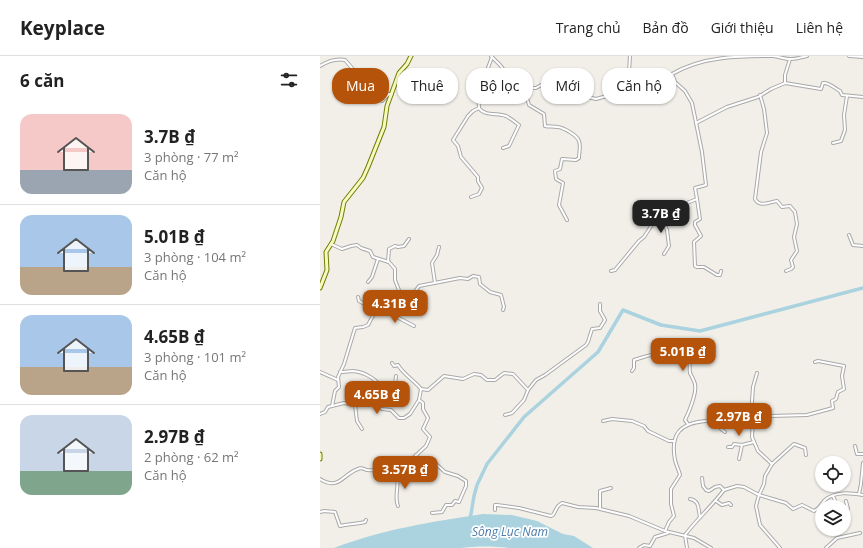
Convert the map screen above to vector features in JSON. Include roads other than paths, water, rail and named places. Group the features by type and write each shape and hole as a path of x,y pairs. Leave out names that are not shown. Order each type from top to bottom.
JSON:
{"street":[{"path":"334,56 335,60"},
{"path":"320,288 327,270 326,252 331,244 341,217 344,202 363,178 374,155 384,127 386,108 399,73 407,64 411,56"},
{"path":"502,68 492,56 485,76 478,88 479,108 482,111 504,116 518,124 518,128 512,141 508,147 503,148"},
{"path":"533,88 538,88 542,84 547,84 562,93 572,94 582,98 588,97 596,99 614,94 621,78 629,73 630,56"},
{"path":"721,271 720,275 718,275 704,267 695,266 694,242 701,236 694,225 695,222 700,219 695,188 706,185 706,183 692,103 684,90 675,82 672,74 684,68 709,60 740,57 778,56 790,59 806,56"},
{"path":"849,56 863,57"},
{"path":"785,83 785,75 790,59"},
{"path":"320,66 326,62 345,60 380,100 382,101 389,94 392,94"},
{"path":"696,123 727,107 760,96 785,83 821,89 823,83 827,83 840,90 842,95 863,97"},
{"path":"760,96 764,109 767,133 761,152 755,200 757,203 761,204 777,201 782,207 790,206 795,212 797,224 794,237 797,251 791,260 793,267 786,271"},
{"path":"833,143 840,142 845,130 844,115 847,96"},
{"path":"530,104 544,114 544,126 561,128 576,137 579,142 579,158 576,160 562,159 561,168 555,171 556,179 563,182 560,206 567,220"},
{"path":"471,197 479,194 482,188 478,181 478,177 460,155 458,146 454,140 468,116 479,108"},
{"path":"611,271 616,269 644,237 663,212 697,199"},
{"path":"658,217 668,230 669,245 664,254"},
{"path":"848,235 853,245 863,246"},
{"path":"388,262 389,249 395,246 404,246 409,239"},
{"path":"331,244 342,249 357,245 370,251 372,256 388,262 396,270 396,282 402,299"},
{"path":"435,284 432,263 437,255 439,247"},
{"path":"368,282 372,277 378,259"},
{"path":"390,311 405,297 411,298 419,286 460,278 468,279 474,276 479,277 480,284 486,289 501,295 504,306 503,310"},
{"path":"358,297 359,301 376,310 390,311 393,315 414,326"},
{"path":"505,415 512,413 524,400 528,390 540,377 545,375 587,344 592,329 600,328 605,320 600,311 600,304"},
{"path":"332,406 335,391 339,387 338,380 340,372 355,328 368,325 376,310"},
{"path":"632,371 634,368 634,360 656,354 672,352 689,358 690,371 695,388 685,420 689,424"},
{"path":"666,531 669,522 674,516 671,504 671,489 680,475 675,458 674,441 677,434 689,424 698,421 707,422 714,418 729,420 735,417 810,414 833,408 832,401 836,399 838,392 844,389 842,376 844,366 826,362 815,362"},
{"path":"392,363 394,366 398,365 403,372 421,389 428,390 444,376 463,379 474,374 481,375 488,380 495,380 504,373 513,374 528,390"},
{"path":"340,372 353,371 365,374 388,391 395,384 396,376"},
{"path":"320,372 338,380"},
{"path":"757,373 753,384 751,414 753,419 752,434 758,451 772,464"},
{"path":"320,414 325,412 328,407 345,403 354,405 374,404 381,409 391,410 398,417 402,418 410,414 419,400 421,389"},
{"path":"397,479 405,473 411,460 426,446 430,437 424,430 428,418 423,409 423,404 419,400"},
{"path":"354,405 357,421 362,429"},
{"path":"603,421 621,419 632,421 644,426 648,431 668,440 674,441"},
{"path":"720,419 721,429 725,432"},
{"path":"728,447 732,447 734,444 754,442"},
{"path":"739,459 742,444"},
{"path":"780,548 759,523 756,506 758,495 764,484 766,474 772,464 794,444 805,448 806,455"},
{"path":"855,446 857,454 863,454"},
{"path":"320,454 320,459"},
{"path":"416,455 418,459 434,462 445,472 453,476 458,476 466,481 465,489 460,502 455,500 452,506 446,505 442,512 432,513"},
{"path":"859,494 863,463"},
{"path":"320,479 329,483 336,483 361,468 382,470 397,479 398,485 396,496 398,506"},
{"path":"702,478 703,486 706,490 709,491 720,486 724,490"},
{"path":"687,548 685,535 724,490 742,486 758,495 784,502 793,509 802,505 814,511 817,510 826,499 833,496 846,493 863,494"},
{"path":"600,509 600,491 611,488"},
{"path":"833,496 835,500"},
{"path":"690,500 694,500 699,506 700,517"},
{"path":"716,501 722,505 729,503 731,505"},
{"path":"495,510 495,505 497,505 519,508 552,516 558,506 562,503 579,507 600,509 629,516 666,531 694,538 711,548"},
{"path":"320,512 335,512 340,526 355,522 365,522 366,520"},
{"path":"639,548 644,545 650,546 657,536 670,532"},
{"path":"826,548 837,538 860,533"}],"water":[{"name":"Sông Lục Nam","path":"483,514 512,515 537,521 563,534 574,536 593,548 509,548 485,546 461,548 334,548 389,531 426,523"}],"waterway":[{"path":"470,520 477,485 487,464 524,417 598,352 623,310 661,325 700,331 863,288"}]}
